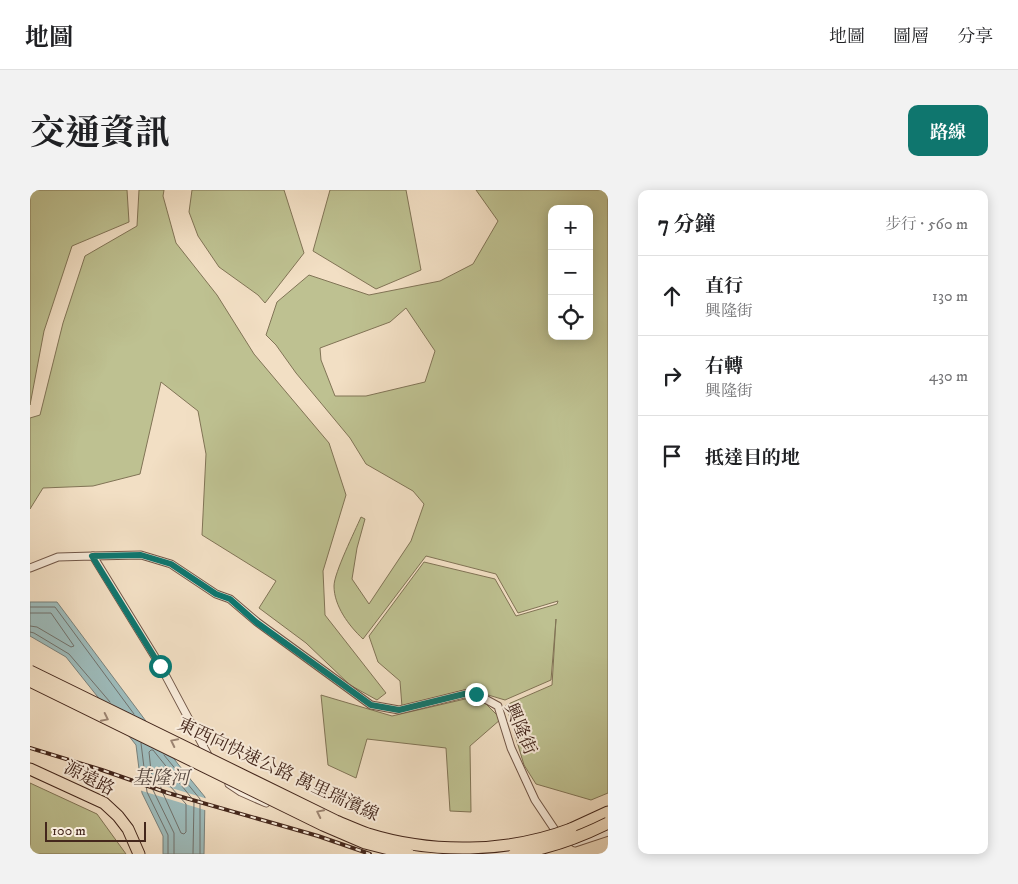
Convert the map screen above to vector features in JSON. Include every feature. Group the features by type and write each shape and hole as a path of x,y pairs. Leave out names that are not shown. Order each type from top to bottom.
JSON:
{"main road":[{"name":"東西向快速公路 萬里瑞濱線","path":"30,671 336,820 369,834 411,844 469,848 499,847 528,843 571,830 608,812"},
{"name":"東西向快速公路 萬里瑞濱線","path":"30,681 322,825 365,843 409,854"},
{"name":"源遠路","path":"30,769 104,803 128,829 139,854"},
{"name":"源遠路","path":"30,777 103,810 116,822 133,854"},
{"path":"514,854 549,847 608,823"}],"street":[{"name":"興隆街","path":"30,568 58,557 141,555 171,564 216,594 230,599 256,622 371,705 399,710 464,694 476,694 498,706 511,748 534,800 566,846"},
{"path":"92,556 160,666 187,719 222,779 241,792 325,828 404,845 457,853 487,853 566,846 608,832"}],"green space":[{"path":"30,190 127,190 129,222 72,246 44,331 30,405"},
{"path":"139,190 164,190 163,196 176,243 217,295 254,354 329,443 346,495 323,571 325,615 386,693 377,700 350,685 306,643 259,608 276,581 202,535 206,454 198,411 161,382 140,474 93,486 43,488 30,509 30,418 40,415 63,323 85,256 137,226"},
{"path":"192,190 284,190 304,253 265,303 258,295 219,267 198,236 189,212"},
{"path":"330,190 406,190 421,270 376,289 313,251"},
{"path":"476,190 608,190 608,793 591,800 536,784 524,765 506,705 552,685 556,619 551,680 505,700 468,689 402,707 400,681 378,662 369,636 424,562 495,579 516,616 557,604 558,601 518,613 496,574 426,556 363,639 339,608 334,586 341,562 361,517 365,519 357,548 352,579 369,604 411,541 424,504 413,491 366,464 350,438 266,335 277,302 309,275 369,295 440,281 473,264 498,221","holes":["406,308 435,351 425,382 366,396 335,396 321,360 320,348 390,322"]},
{"path":"321,695 392,716 478,696 501,719 470,746 471,812 450,811 446,748 367,739 356,778 328,765"},
{"path":"30,783 97,814 126,854 30,854"}],"water":[{"name":"基隆河","path":"30,602 57,602 178,764 205,797 204,854 163,854 163,836 142,793 136,745 66,657 30,636"}],"pier":[{"path":"138,778 208,799 208,811 139,790"}],"railway":[{"path":"30,748 168,793 318,836 370,854"}],"route":[{"path":"160,666 92,556 141,555 171,564 216,594 230,599 256,622 365,703 376,707 399,710 464,694 476,694"}]}
